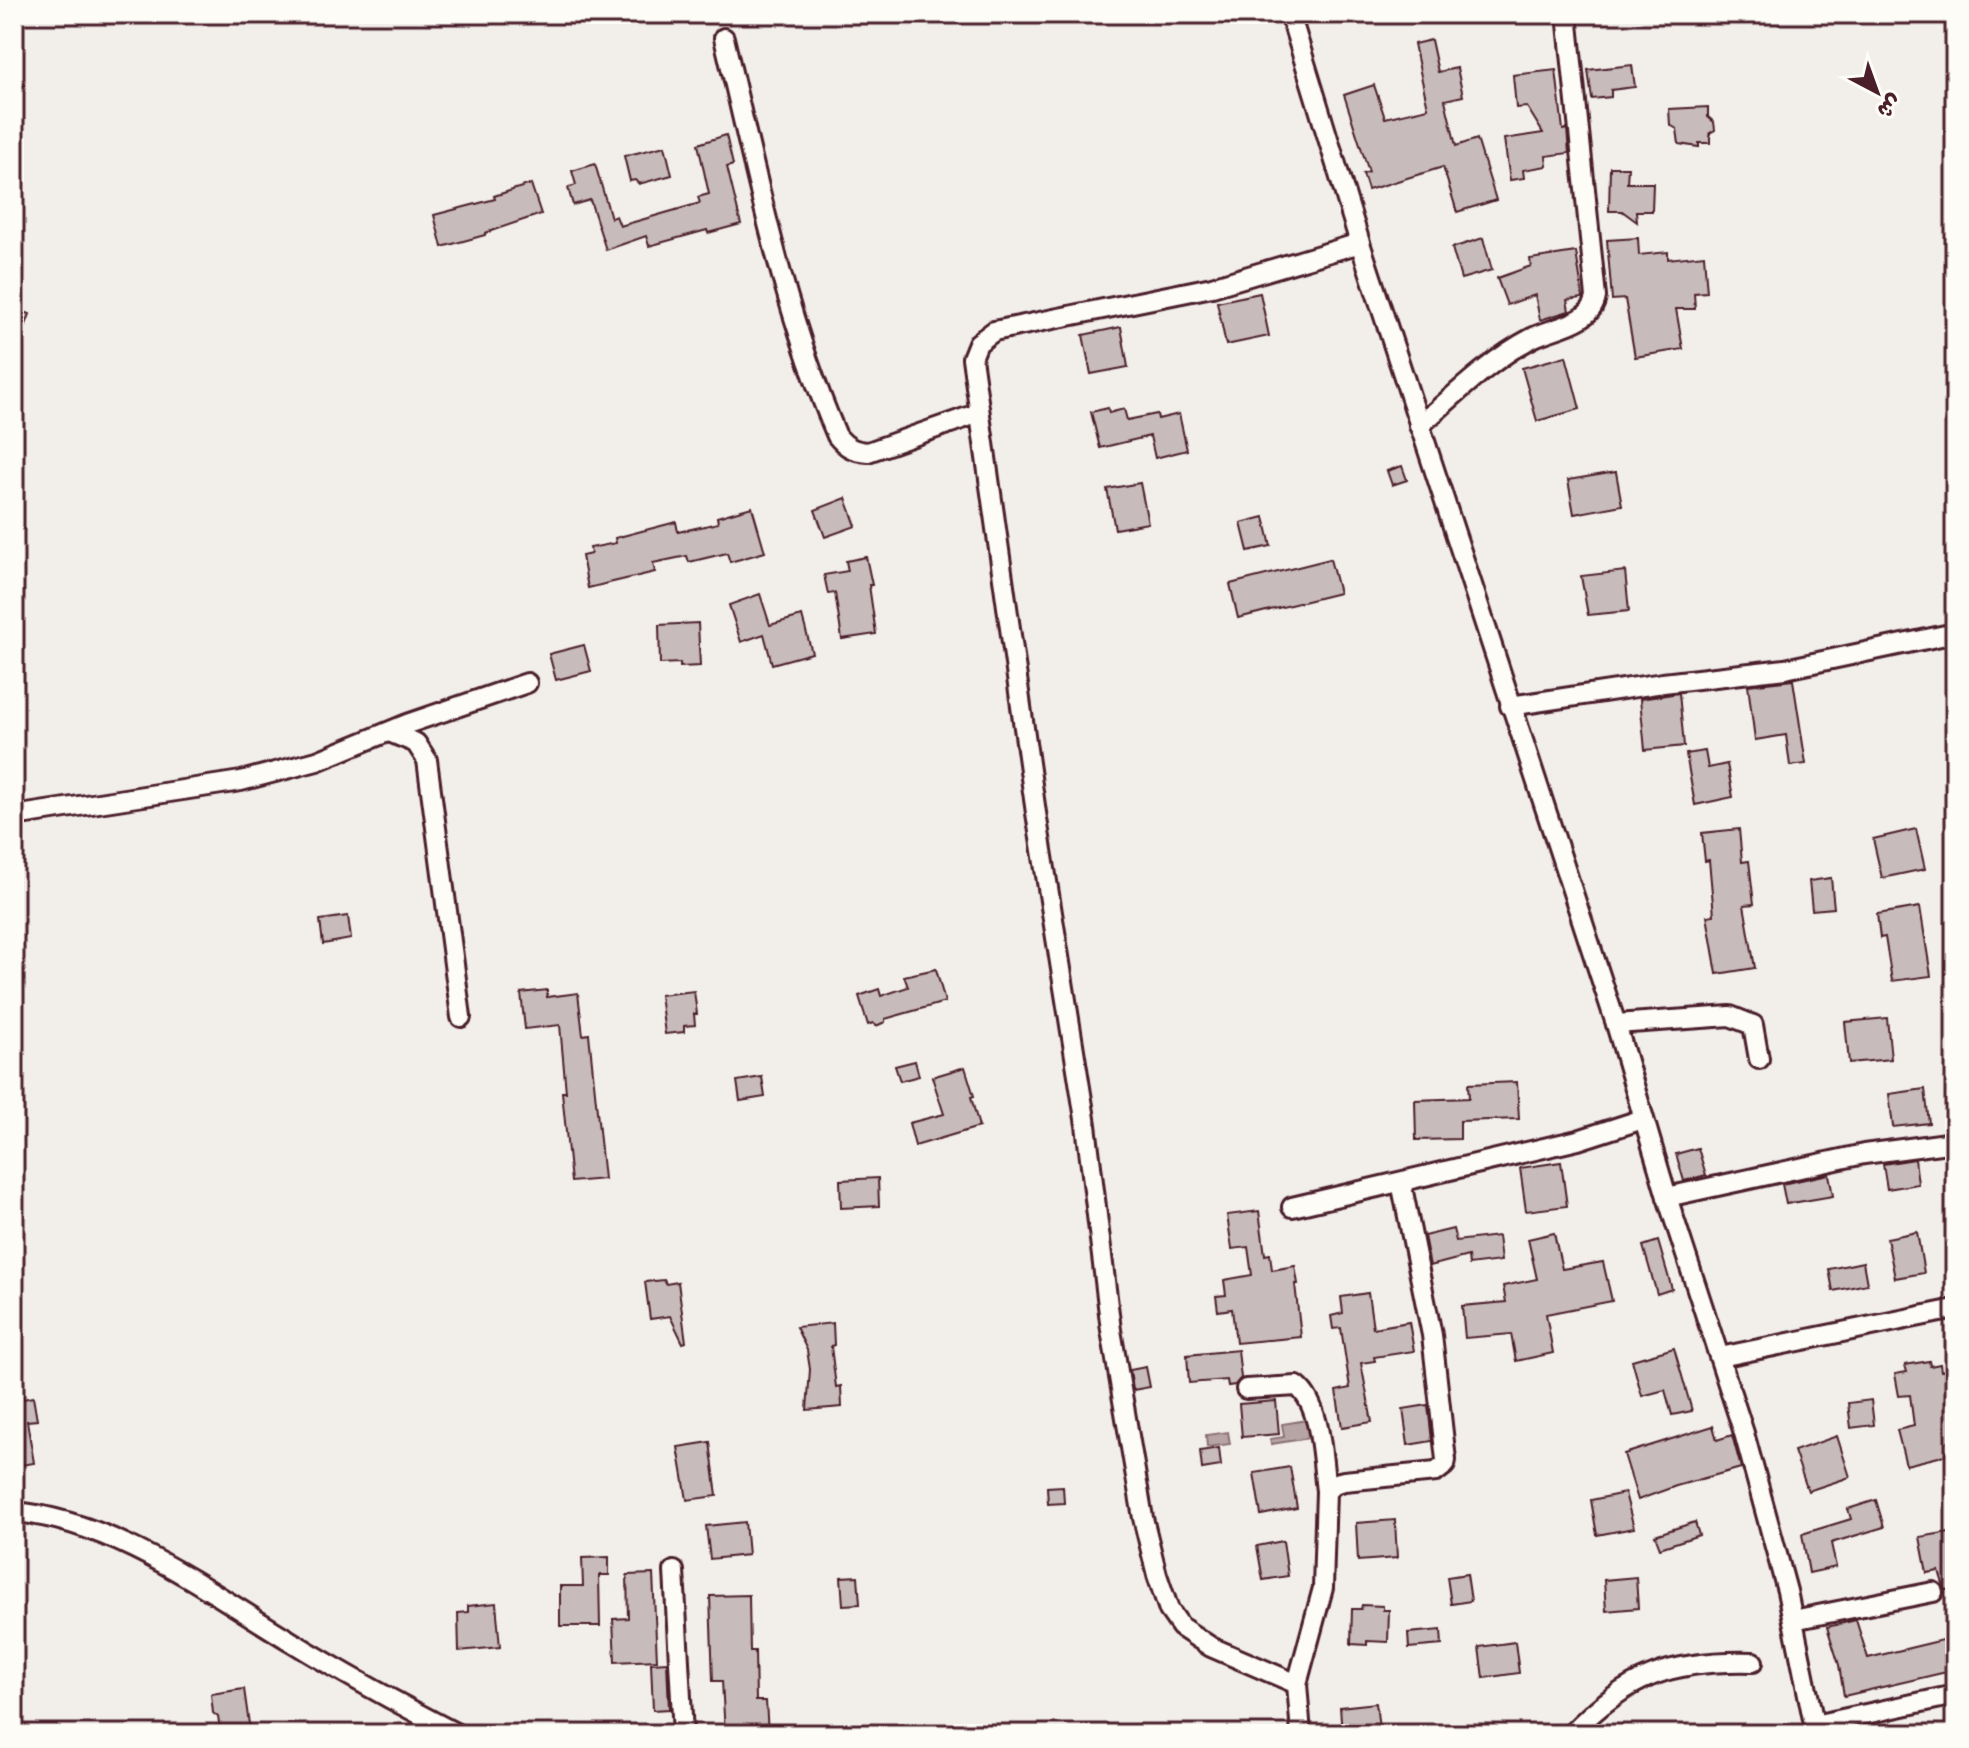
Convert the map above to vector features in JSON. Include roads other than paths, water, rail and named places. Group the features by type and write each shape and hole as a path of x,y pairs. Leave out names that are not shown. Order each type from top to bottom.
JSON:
{"street":[{"path":"1290,14 1360,243 1616,1024 1667,1197 1720,1357 1766,1509 1815,1729 1955,1695"},
{"path":"1419,426 1503,356 1533,337 1584,316 1595,305 1567,14"},
{"path":"724,38 782,285 837,436 845,446 868,452 979,413"},
{"path":"1297,1684 1211,1647 1181,1627 1169,1610 1146,1532 1111,1330 1086,1125 1036,813 972,358 978,343 994,331 1212,287 1360,243"},
{"path":"1510,706 1785,669 1955,633"},
{"path":"14,816 278,773 527,683"},
{"path":"389,732 416,743 427,760 461,1017"},
{"path":"1616,1024 1730,1016 1753,1025 1759,1059"},
{"path":"1292,1207 1578,1140 1643,1119"},
{"path":"1667,1197 1864,1154 1955,1142"},
{"path":"1326,1491 1344,1481 1436,1472 1445,1465 1432,1335 1401,1182"},
{"path":"1720,1357 1955,1309"},
{"path":"1246,1389 1297,1386 1306,1393 1315,1415 1326,1491 1323,1588 1297,1684 1301,1734"},
{"path":"14,1512 79,1525 126,1545 448,1732"},
{"path":"674,1571 683,1734"},
{"path":"1793,1620 1933,1592"},
{"path":"1571,1734 1616,1694 1649,1675 1682,1665 1714,1661 1753,1662"}]}
